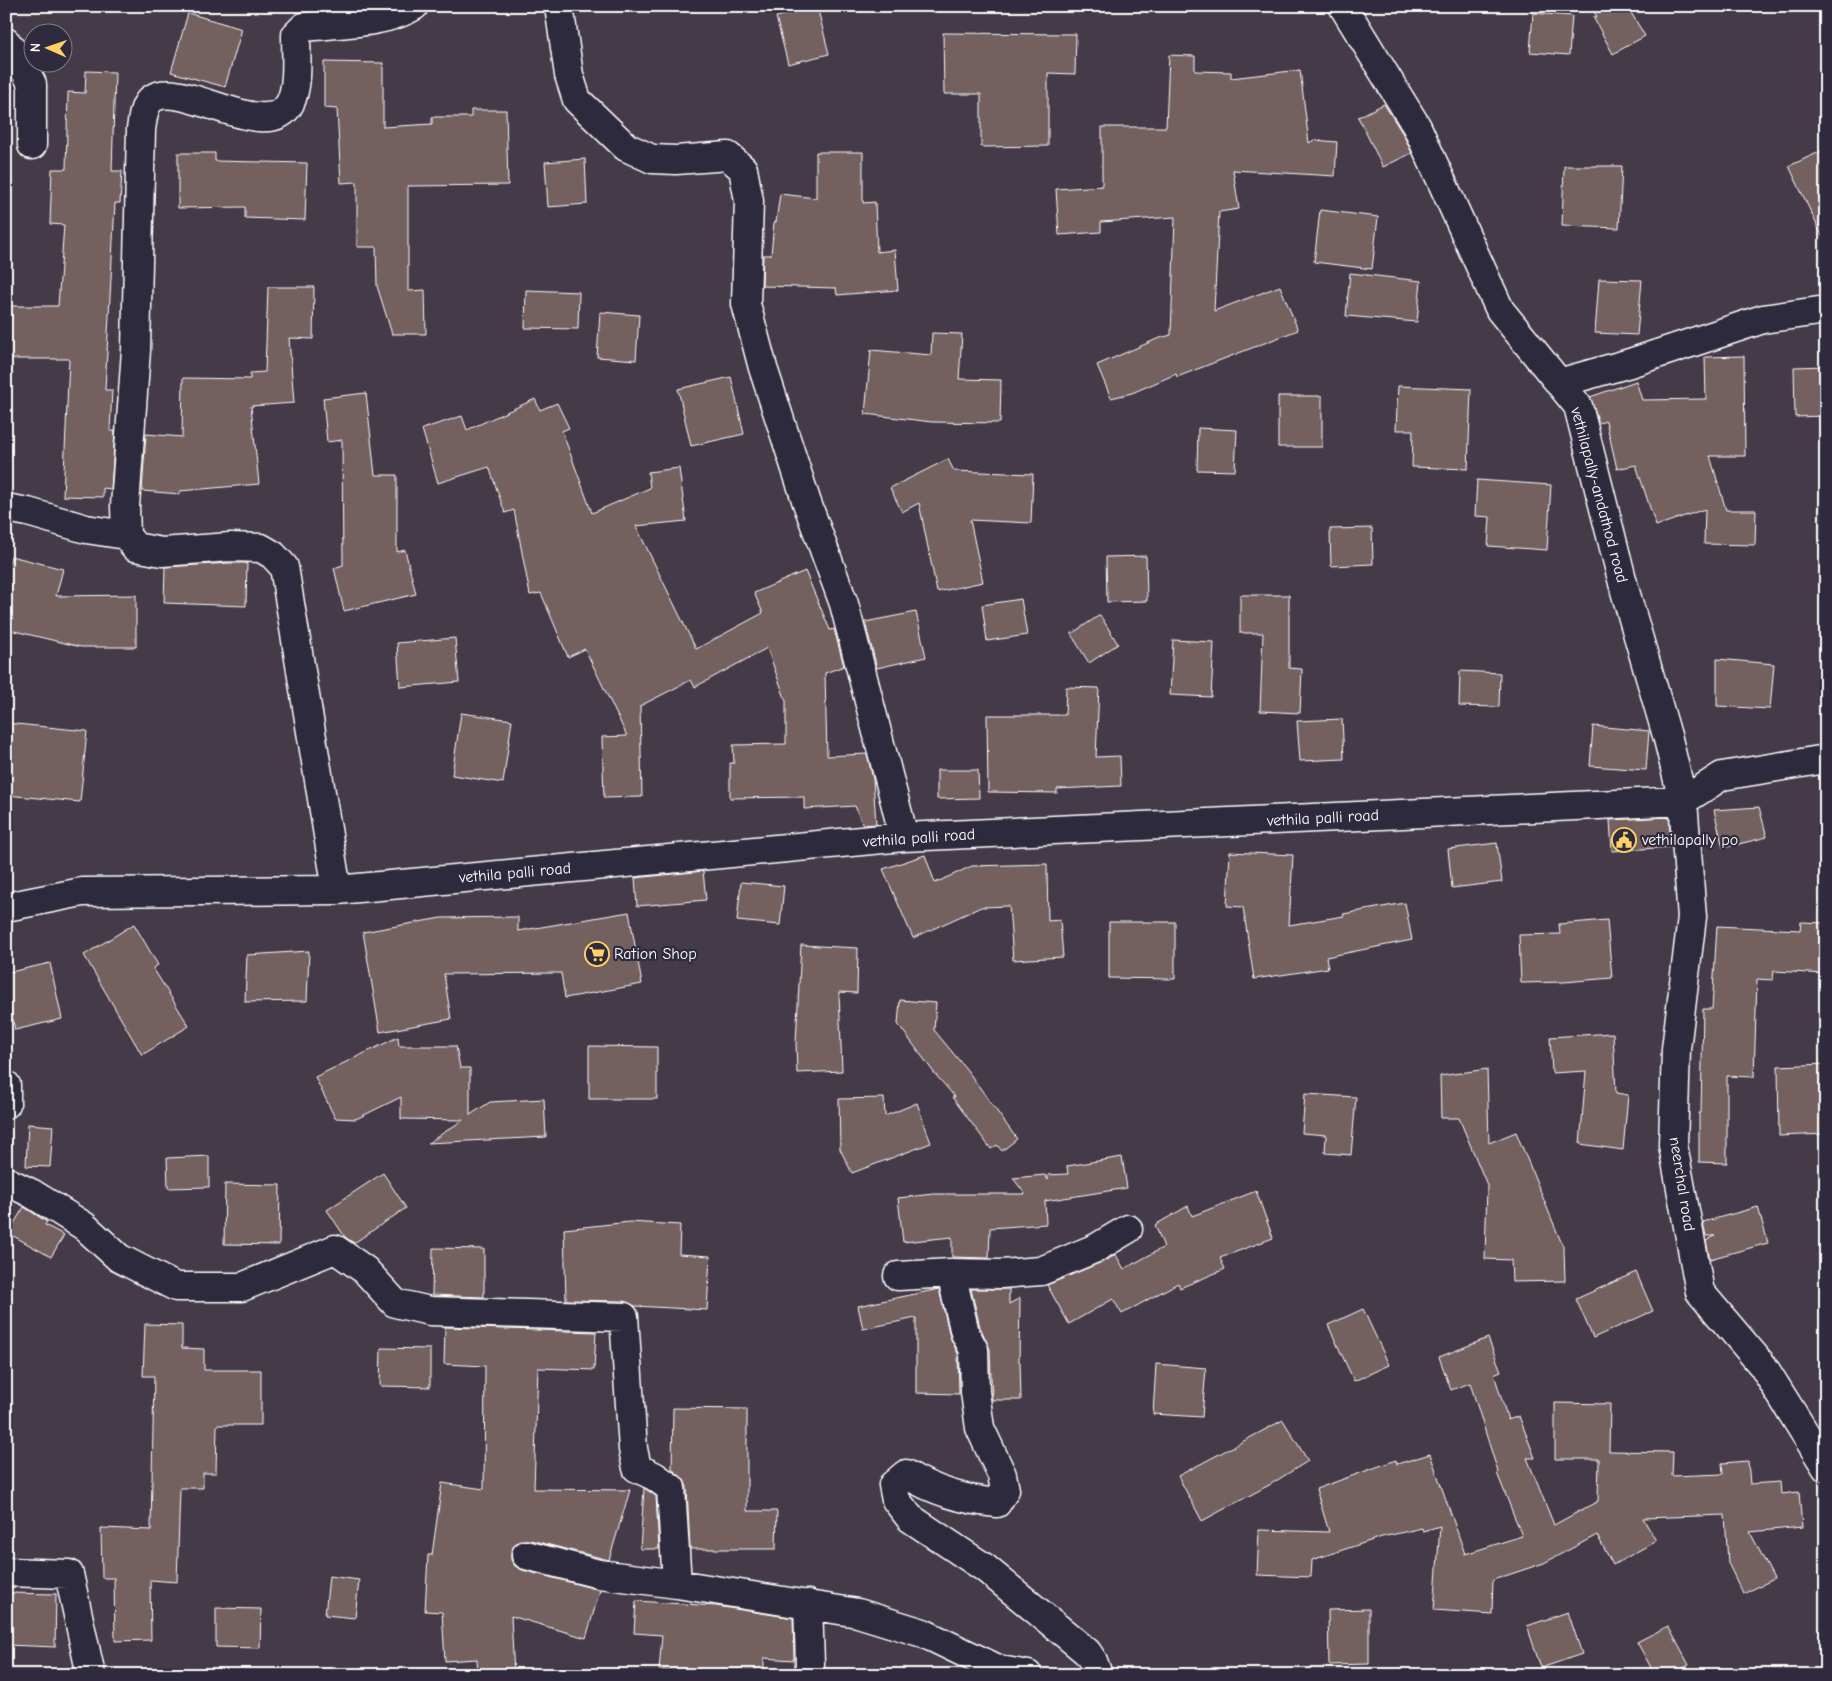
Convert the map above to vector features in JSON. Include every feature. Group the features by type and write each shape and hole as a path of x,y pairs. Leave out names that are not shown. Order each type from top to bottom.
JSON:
{"street":[{"path":"337,890 284,567 273,555 261,548 230,547 162,552 135,547 126,535 125,506 136,350 141,129 146,106 152,98 161,95 208,103 232,112 252,116 272,116 282,111 290,102 296,76 296,34 304,27 384,18 406,11 414,6"},
{"path":"559,6 569,75 576,100 626,147 652,159 676,160 728,156 742,169 749,201 746,304 763,368 807,503 844,604 904,837"},
{"name":"vethilapally-andathod road","path":"1342,6 1417,127 1500,310 1578,406 1625,591 1668,739 1683,800"},
{"path":"6,42 22,62 32,84 32,145"},
{"path":"1559,382 1630,363 1763,319 1826,310"},
{"path":"6,508 28,512 86,529 126,535"},
{"name":"vethila palli road","path":"6,907 82,892 337,890 904,837 1683,800 1722,776 1826,759"},
{"name":"neerchal road","path":"1683,800 1692,917 1676,1049 1673,1145 1700,1292 1763,1366 1826,1467"},
{"path":"6,1084 6,1104"},
{"path":"6,1182 31,1193 84,1226 119,1258 176,1287 242,1287 335,1249 365,1270 395,1303 430,1311 624,1317 633,1449 638,1468 671,1488 677,1584"},
{"path":"898,1276 951,1273 1001,1274 1041,1270 1096,1248 1128,1230"},
{"path":"951,1273 965,1334 974,1350 975,1392 980,1428 1002,1476 1005,1490 997,1503 977,1501 942,1492 906,1474 893,1485 896,1500 910,1518 985,1568 1087,1652 1097,1672 1094,1675"},
{"path":"526,1555 599,1574 677,1584 858,1613 914,1630 962,1650 1000,1670 1028,1675"},
{"path":"6,1572 69,1574 91,1675"},
{"path":"808,1604 809,1675"}],"building":[{"path":"817,6 829,54 788,64 776,17"},
{"path":"1591,6 1627,6 1645,36 1613,54 1593,17 1597,17"},
{"path":"188,13 242,29 225,87 171,72"},
{"path":"1533,13 1572,16 1569,55 1530,52"},
{"path":"943,33 1076,34 1075,74 1048,73 1048,146 981,147 981,94 944,94"},
{"path":"1169,55 1195,56 1195,71 1231,72 1231,78 1300,70 1309,143 1314,140 1337,142 1335,176 1233,170 1239,209 1219,212 1214,311 1280,286 1298,330 1177,377 1176,374 1132,393 1111,398 1097,365 1157,339 1171,335 1175,217 1101,222 1101,232 1059,235 1056,189 1102,186 1102,127 1166,127"},
{"path":"324,62 383,63 383,127 432,124 432,117 471,117 471,110 506,110 508,185 408,186 408,291 425,290 426,334 392,334 377,286 376,247 357,247 357,182 341,183 337,109 324,108"},
{"path":"86,71 115,72 112,171 122,171 120,203 115,203 105,390 112,390 110,431 115,431 111,489 103,488 103,497 63,496 69,359 6,359 6,306 58,306 64,225 50,224 52,169 66,169 68,92 85,93"},
{"path":"1384,104 1403,134 1412,153 1383,167 1358,117"},
{"path":"1826,149 1826,244 1789,166"},
{"path":"816,152 863,152 863,203 875,202 877,252 895,250 898,290 837,295 836,288 762,286 763,255 771,255 774,222 776,222 780,194 816,198"},
{"path":"178,153 215,153 215,161 307,163 305,220 245,218 245,207 178,208"},
{"path":"585,159 587,204 548,207 545,162"},
{"path":"1564,166 1622,166 1619,228 1562,226"},
{"path":"1320,210 1378,217 1372,269 1314,262"},
{"path":"1350,273 1421,281 1417,322 1346,316"},
{"path":"1599,279 1642,280 1637,335 1595,333"},
{"path":"268,287 314,287 313,339 289,338 294,403 251,406 259,484 180,491 180,494 142,491 146,434 182,437 183,378 250,379 250,373 265,372"},
{"path":"526,290 579,292 578,329 525,328"},
{"path":"600,312 639,315 636,360 597,357"},
{"path":"932,333 962,334 959,379 1001,380 1000,423 932,422 865,414 871,350 931,355"},
{"path":"1744,356 1745,456 1710,456 1726,510 1756,510 1755,545 1704,544 1705,509 1656,526 1636,465 1617,469 1606,421 1599,423 1590,397 1636,381 1642,400 1706,399 1705,357"},
{"path":"1826,366 1826,416 1795,417 1794,367"},
{"path":"731,377 744,434 691,446 678,389"},
{"path":"1398,386 1471,389 1468,469 1412,467 1413,430 1396,430"},
{"path":"366,393 375,475 397,475 397,552 405,550 416,594 344,611 334,568 343,565 342,440 327,442 323,398"},
{"path":"1278,396 1322,396 1322,447 1278,447"},
{"path":"535,399 540,410 557,403 569,428 562,431 592,513 650,488 648,472 679,468 686,521 636,526 696,649 763,613 754,593 805,571 830,630 834,629 844,666 825,673 827,756 867,754 873,779 876,824 863,825 855,806 804,809 804,797 730,798 730,763 734,763 733,745 786,744 786,701 767,648 695,687 691,680 640,706 642,797 604,798 602,737 627,736 585,649 568,657 541,593 530,595 514,510 505,513 489,467 438,483 422,429 462,416 467,430"},
{"path":"1198,428 1237,430 1235,471 1197,470"},
{"path":"948,459 954,471 1033,474 1031,523 970,520 983,582 937,592 919,503 902,512 890,488"},
{"path":"1477,480 1551,485 1547,550 1488,546 1490,517 1475,516"},
{"path":"1372,528 1373,564 1331,566 1330,529"},
{"path":"11,556 63,569 56,596 136,595 136,647 81,647 6,629 6,575"},
{"path":"1146,556 1147,601 1107,602 1106,557"},
{"path":"247,563 246,606 164,603 165,567"},
{"path":"1240,595 1289,595 1289,668 1302,669 1300,713 1260,711 1263,633 1240,633"},
{"path":"1021,599 1027,635 987,641 982,605"},
{"path":"916,612 926,657 877,668 865,622"},
{"path":"1100,615 1118,644 1089,663 1071,634"},
{"path":"455,638 459,682 400,687 397,643"},
{"path":"1173,640 1214,642 1211,697 1170,695"},
{"path":"1717,659 1774,664 1770,709 1717,706"},
{"path":"1460,671 1500,673 1499,707 1459,706"},
{"path":"1066,687 1099,688 1096,757 1120,756 1121,786 1057,789 1057,793 988,792 987,715 1065,715"},
{"path":"461,713 512,720 503,783 452,775"},
{"path":"1342,719 1344,759 1300,761 1297,721"},
{"path":"6,723 87,731 80,802 6,795"},
{"path":"1593,726 1649,731 1646,770 1590,766"},
{"path":"937,770 978,770 979,798 937,799"},
{"path":"1759,807 1767,837 1723,848 1714,810"},
{"path":"1669,817 1671,847 1612,851 1610,820"},
{"path":"1497,843 1502,882 1452,888 1448,849"},
{"path":"1230,852 1293,855 1289,925 1405,903 1412,940 1326,957 1328,968 1254,979 1243,907 1227,906"},
{"path":"925,855 935,883 972,866 1047,864 1048,921 1060,920 1063,957 1013,960 1009,906 981,907 913,938 883,869"},
{"path":"703,871 706,900 637,906 635,878"},
{"path":"741,882 784,886 780,925 737,921"},
{"path":"629,912 642,984 565,998 561,973 444,974 451,1019 380,1032 363,932 441,918 518,917 518,931"},
{"path":"1607,920 1612,978 1521,983 1519,935 1560,934 1559,924"},
{"path":"1109,922 1175,922 1175,979 1109,978"},
{"path":"1801,922 1826,923 1826,974 1774,971 1773,980 1757,979 1754,1077 1727,1076 1727,1163 1699,1162 1703,1009 1712,1009 1717,926 1800,930"},
{"path":"134,924 158,965 153,968 189,1026 142,1055 84,955"},
{"path":"801,945 858,948 857,993 839,992 842,1071 797,1073 796,1043"},
{"path":"309,951 307,1001 245,1002 247,955"},
{"path":"50,963 62,1019 15,1030 6,989 6,973"},
{"path":"900,1000 936,1003 934,1030 967,1070 1017,1139 1002,1151 997,1145 991,1149 952,1097 955,1097 935,1074 898,1024"},
{"path":"1613,1033 1616,1093 1628,1095 1623,1150 1580,1144 1586,1071 1552,1073 1550,1037"},
{"path":"398,1037 399,1046 456,1046 460,1068 470,1068 470,1115 490,1102 544,1099 546,1137 428,1143 463,1120 401,1119 401,1097 356,1119 335,1118 315,1077"},
{"path":"589,1046 657,1047 657,1099 589,1099"},
{"path":"1826,1064 1826,1134 1779,1136 1778,1066"},
{"path":"1487,1069 1489,1143 1516,1132 1564,1249 1565,1281 1512,1282 1511,1260 1485,1259 1487,1185 1459,1118 1441,1118 1440,1076"},
{"path":"1305,1094 1356,1097 1351,1155 1325,1153 1326,1135 1302,1133"},
{"path":"884,1098 885,1116 917,1103 931,1143 852,1173 840,1149 839,1099"},
{"path":"28,1124 53,1126 50,1167 26,1166"},
{"path":"209,1156 209,1187 168,1188 167,1158"},
{"path":"1122,1157 1127,1188 1045,1201 1046,1224 990,1228 989,1258 952,1257 952,1237 903,1242 898,1198 933,1194 1025,1194 1013,1178 1045,1175 1048,1180 1048,1175 1068,1174 1067,1166"},
{"path":"383,1173 406,1208 354,1243 345,1237 327,1210"},
{"path":"225,1184 280,1185 279,1245 224,1244"},
{"path":"1256,1191 1273,1238 1220,1258 1225,1269 1180,1288 1178,1283 1122,1314 1113,1299 1069,1324 1047,1285 1116,1255 1124,1269 1164,1247 1155,1225 1188,1206 1192,1216"},
{"path":"24,1207 47,1222 45,1225 64,1235 51,1257 8,1233"},
{"path":"1758,1207 1768,1243 1710,1259 1706,1241 1715,1236 1706,1236 1703,1222"},
{"path":"630,1222 680,1225 679,1254 710,1256 707,1310 635,1306 624,1301 566,1300 564,1229"},
{"path":"433,1248 484,1249 484,1297 432,1295"},
{"path":"1636,1272 1653,1311 1593,1338 1576,1299"},
{"path":"939,1289 950,1337 958,1354 959,1394 916,1393 916,1318 863,1329 858,1306"},
{"path":"971,1289 1009,1289 1009,1304 1020,1298 1019,1362 1021,1400 992,1400 990,1349 980,1327"},
{"path":"1363,1309 1389,1365 1354,1381 1328,1325"},
{"path":"145,1324 182,1325 182,1348 204,1349 204,1370 261,1370 261,1425 217,1425 216,1473 203,1473 203,1488 180,1488 177,1582 150,1580 151,1640 115,1641 114,1578 102,1578 101,1528 151,1530 154,1376 143,1376"},
{"path":"445,1327 596,1332 594,1370 538,1368 534,1489 630,1490 609,1560 530,1540 521,1540 515,1544 511,1552 511,1560 515,1566 522,1570 600,1590 586,1638 511,1616 514,1675 478,1675 477,1659 445,1661 442,1612 425,1611 428,1555 432,1555 442,1483 484,1489 485,1366 444,1364"},
{"path":"1488,1338 1501,1371 1494,1374 1508,1420 1519,1416 1535,1458 1527,1458 1554,1525 1598,1501 1599,1459 1555,1459 1555,1403 1610,1404 1609,1451 1673,1452 1672,1476 1723,1474 1722,1463 1748,1461 1750,1484 1780,1482 1781,1494 1799,1492 1802,1527 1750,1532 1774,1579 1743,1594 1728,1563 1725,1515 1643,1518 1656,1541 1613,1565 1597,1535 1544,1563 1493,1580 1492,1614 1434,1610 1440,1526 1423,1531 1422,1528 1382,1537 1312,1560 1311,1577 1257,1575 1259,1530 1329,1532 1316,1489 1396,1460 1397,1464 1430,1454 1465,1554 1522,1536 1497,1473 1470,1383 1451,1390 1439,1357"},
{"path":"381,1348 430,1349 430,1387 380,1386"},
{"path":"1156,1364 1206,1368 1202,1417 1153,1414"},
{"path":"673,1408 747,1409 747,1511 777,1511 776,1549 690,1549 687,1487 684,1480 672,1469"},
{"path":"1283,1420 1308,1461 1271,1484 1202,1521 1178,1476"},
{"path":"644,1488 656,1496 659,1549 640,1549"},
{"path":"329,1576 359,1580 355,1618 325,1615"},
{"path":"6,1593 56,1594 55,1647 6,1645"},
{"path":"636,1601 716,1606 793,1618 794,1660 764,1658 764,1675 724,1675 659,1670 662,1635 634,1633"},
{"path":"216,1608 261,1609 260,1648 216,1647"},
{"path":"1369,1609 1369,1664 1329,1665 1328,1610"},
{"path":"1568,1612 1582,1654 1541,1668 1527,1626"},
{"path":"1668,1626 1689,1665 1671,1675 1655,1675 1637,1642"}],"place":[{"name":"vethilapally po","path":"1624,840"},
{"name":"Ration Shop","path":"597,954"}]}
